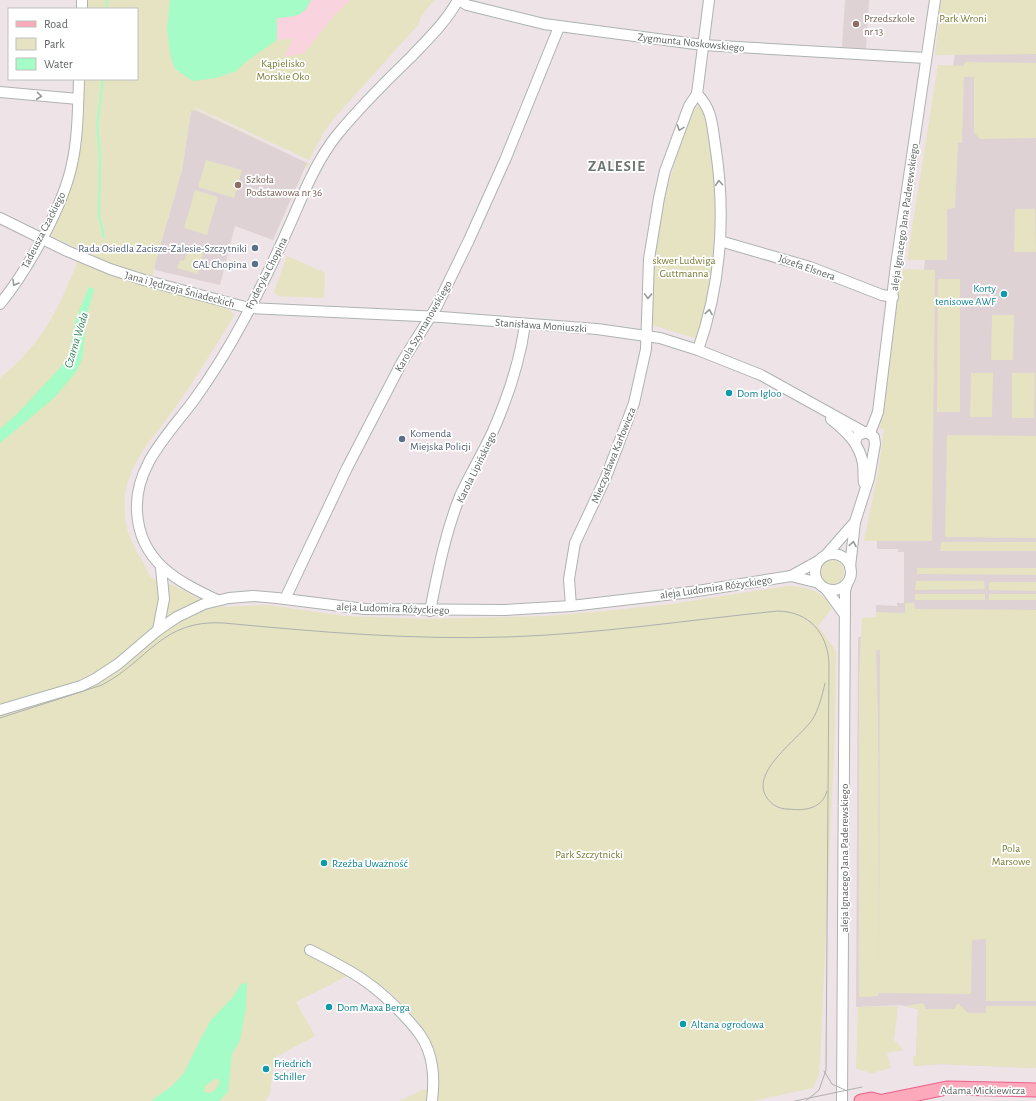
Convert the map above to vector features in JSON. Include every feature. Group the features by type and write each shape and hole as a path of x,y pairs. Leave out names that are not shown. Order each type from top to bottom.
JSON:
{"main road":[{"name":"Adama Mickiewicza","path":"884,1101 921,1097 947,1088 1036,1090"},
{"path":"861,1101 871,1099 879,1101"}],"street":[{"name":"Zygmunta Noskowskiego","path":"459,0 467,5 522,20 703,45 926,58"},
{"name":"Fryderyka Chopina","path":"217,600 181,583 161,568 145,543 139,526 137,500 144,470 151,455 204,386 249,308 287,232 310,176 325,152 364,104 442,25 459,0"},
{"name":"Mieczysława Karłowicza","path":"571,606 569,579 575,543 606,477 624,434 634,402 646,353 649,259 662,184 665,171 689,106 697,94 709,0"},
{"name":"aleja Ignacego Jana Paderewskiego","path":"867,432 878,412 935,0"},
{"name":"Karola Szymanowskiego","path":"285,598 347,468 402,362 430,316 469,240 505,160 560,26"},
{"name":"Tadeusza Czackiego","path":"0,304 10,292 42,238 64,192 71,169 75,143 79,80"},
{"path":"0,92 78,99"},
{"path":"697,94 708,108 717,159 720,201 720,241 716,274 706,326 698,350"},
{"path":"0,218 42,238"},
{"name":"Jana i Jędrzeja Śniadeckich","path":"42,238 89,261 110,269 144,280 249,308"},
{"name":"Józefa Elsnera","path":"720,241 810,267 882,295 893,297"},
{"name":"Stanisława Moniuszki","path":"249,308 430,316 597,329 647,335 698,350 761,375 867,432"},
{"name":"Karola Lipińskiego","path":"430,611 441,555 449,527 461,495 493,432 508,396 525,324"},
{"name":"Stanisława Moniuszki","path":"818,407 857,446"},
{"path":"822,586 839,589 847,584 851,576 850,567 855,522 865,486 869,478 875,440 867,432 858,435 857,446 863,464 865,486"},
{"path":"857,446 866,451 874,449"},
{"path":"846,615 822,586 815,573 826,555 855,522"},
{"path":"826,555 832,554 842,558 850,567"},
{"name":"aleja Ludomira Różyckiego","path":"0,710 81,686 95,680 118,664 158,630 187,611 217,600 253,596 285,598 354,608 430,611 499,610 571,606 691,592 791,576 826,555"},
{"name":"Fryderyka Chopina","path":"158,630 164,599 161,568"},
{"name":"aleja Ludomira Różyckiego","path":"791,576 822,586"},
{"name":"aleja Ignacego Jana Paderewskiego","path":"842,1101 845,591 847,584"},
{"path":"310,950 344,967 370,983 389,999 423,1037 429,1051 432,1066 434,1081 432,1101"}],"shaded area":[{"name":"Przedszkole nr 13","path":"845,0 869,0 866,49 842,47"},
{"path":"1036,33 1036,1068 938,1064 914,1066 913,1057 916,1056 918,1009 900,1005 856,1007 858,637 876,637 876,605 897,606 897,603 904,603 904,552 898,552 898,549 877,549 877,517 914,338 957,39"},
{"name":"Szkoła Podstawowa nr 36","path":"194,109 307,163 273,240 235,226 220,285 155,270 154,267 182,170 191,111"}],"green space":[{"name":"Kąpielisko Morskie Oko","path":"85,0 434,0 422,15 417,26 335,117 324,132 309,160 195,107 195,109 303,160 194,110 191,111 182,170 154,267 153,276 107,262 56,238 51,234 51,229 64,203 82,80 138,80 138,8 85,8"},
{"name":"Park Wroni","path":"941,0 1036,0 1036,54 935,55"},
{"path":"965,62 1036,63 1036,138 980,139 974,132 974,77 964,77 962,143 958,143 955,208 947,209 947,260 907,260 938,65 964,66"},
{"name":"skwer Ludwiga Guttmanna","path":"699,106 705,112 714,172 718,218 712,273 698,339 652,325 651,298 652,271 656,244 667,191 674,164 691,113 694,108"},
{"path":"206,160 242,170 234,198 198,187"},
{"path":"307,162 309,163 307,168 305,167"},
{"path":"195,190 218,197 207,235 184,228"},
{"path":"1015,209 1035,209 1036,252 1014,252"},
{"path":"192,247 203,253 198,274 177,268 180,260 184,261 187,254 191,254"},
{"path":"287,256 325,273 324,298 278,296 274,292"},
{"name":"Park Szczytnicki","path":"78,261 125,280 229,309 233,313 234,316 191,384 138,459 126,488 124,504 126,523 130,537 151,578 175,586 215,607 268,605 344,616 426,619 547,616 605,611 672,604 787,586 805,588 817,592 827,599 831,604 831,609 818,626 836,651 835,731 820,1063 819,1075 813,1088 753,1101 399,1101 425,1089 438,1089 437,1058 425,1031 404,1005 379,984 354,967 347,976 296,1002 315,1036 274,1058 270,1094 265,1101 0,1101 0,378 15,365 38,339 56,311"},
{"path":"906,269 935,270 932,541 864,541 879,467 884,429 880,428 902,271"},
{"path":"938,279 960,279 960,412 937,412"},
{"path":"992,315 1014,315 1013,360 991,360"},
{"path":"971,373 993,373 992,417 970,417"},
{"path":"1012,373 1035,373 1034,418 1012,418"},
{"path":"947,435 1036,436 1036,538 945,537"},
{"path":"941,542 1036,542 1036,551 940,551"},
{"path":"832,560 841,563 844,572 841,581 832,584 823,581 820,572 823,563"},
{"path":"917,568 1036,568 1036,575 917,574"},
{"path":"916,581 984,581 985,589 915,590"},
{"path":"989,582 1036,582 1036,591 989,590"},
{"path":"915,594 985,594 985,600 915,600"},
{"path":"989,594 1036,594 1036,600 989,600"},
{"name":"Pola Marsowe","path":"905,603 914,603 915,609 1036,610 1036,1001 986,1001 986,939 972,940 971,994 879,993 878,996 859,997 859,675 862,618 876,617 876,612 905,613","holes":["876,650 880,650 879,965 878,712"]},
{"path":"923,1003 926,1009 954,1009 958,1003 968,1013 986,1013 986,1006 1036,1006 1036,1068 938,1064 914,1066 913,1057 916,1056 918,1009 905,1006"},
{"path":"898,1006 894,1040 904,1050 887,1053 891,1068 872,1073 856,1069 858,1007"}],"sand":[{"path":"311,0 350,0 333,17 304,53 284,57 293,39 277,40 277,18 292,16 301,12"}],"water":[{"path":"170,0 311,0 305,10 301,13 293,16 277,18 277,40 247,61 236,71 216,78 193,81 175,69 171,58 167,29"},
{"path":"89,287 94,289 87,315 82,359 76,372 54,398 0,443 0,429 17,414 69,358 75,321"},
{"path":"247,983 246,1007 240,1040 232,1054 228,1092 219,1101 151,1101 172,1086 184,1073 211,1020 233,997 241,984","holes":["216,1078 219,1080 218,1086 213,1092 204,1092 205,1086"]}],"waterway":[{"name":"Czarna Woda","path":"106,8 107,0"},
{"name":"Czarna Woda","path":"103,80 97,126 100,154 99,217 103,237"}],"tram line":[{"path":"0,718 102,685 118,675 157,643 171,634 185,627 203,623 224,623 400,636 471,638 575,633 778,611 799,615 807,620 820,633 825,642 829,663 826,1070 819,1090 806,1101"},
{"path":"825,683 818,707 812,720 770,767 764,778 763,788 767,798 773,805 794,810 812,808 821,802 827,791"},
{"path":"824,1071 832,1084 847,1091"},
{"path":"795,1101 862,1087"}],"place":[{"name":"Przedszkole nr 13","path":"856,24"},
{"name":"Szkoła Podstawowa nr 36","path":"238,185"},
{"name":"Rada Osiedla Zacisze-Zalesie-Szczytniki","path":"255,248"},
{"name":"CAL Chopina","path":"255,264"},
{"name":"Korty tenisowe AWF","path":"1004,294"},
{"name":"Dom Igloo","path":"729,393"},
{"name":"Komenda Miejska Policji","path":"402,439"},
{"name":"Rzeźba Uważność","path":"324,863"},
{"name":"Dom Maxa Berga","path":"329,1007"},
{"name":"Altana ogrodowa","path":"683,1024"},
{"name":"Friedrich Schiller","path":"266,1069"}],"district":[{"name":"ZALESIE","path":"617,166"}]}
